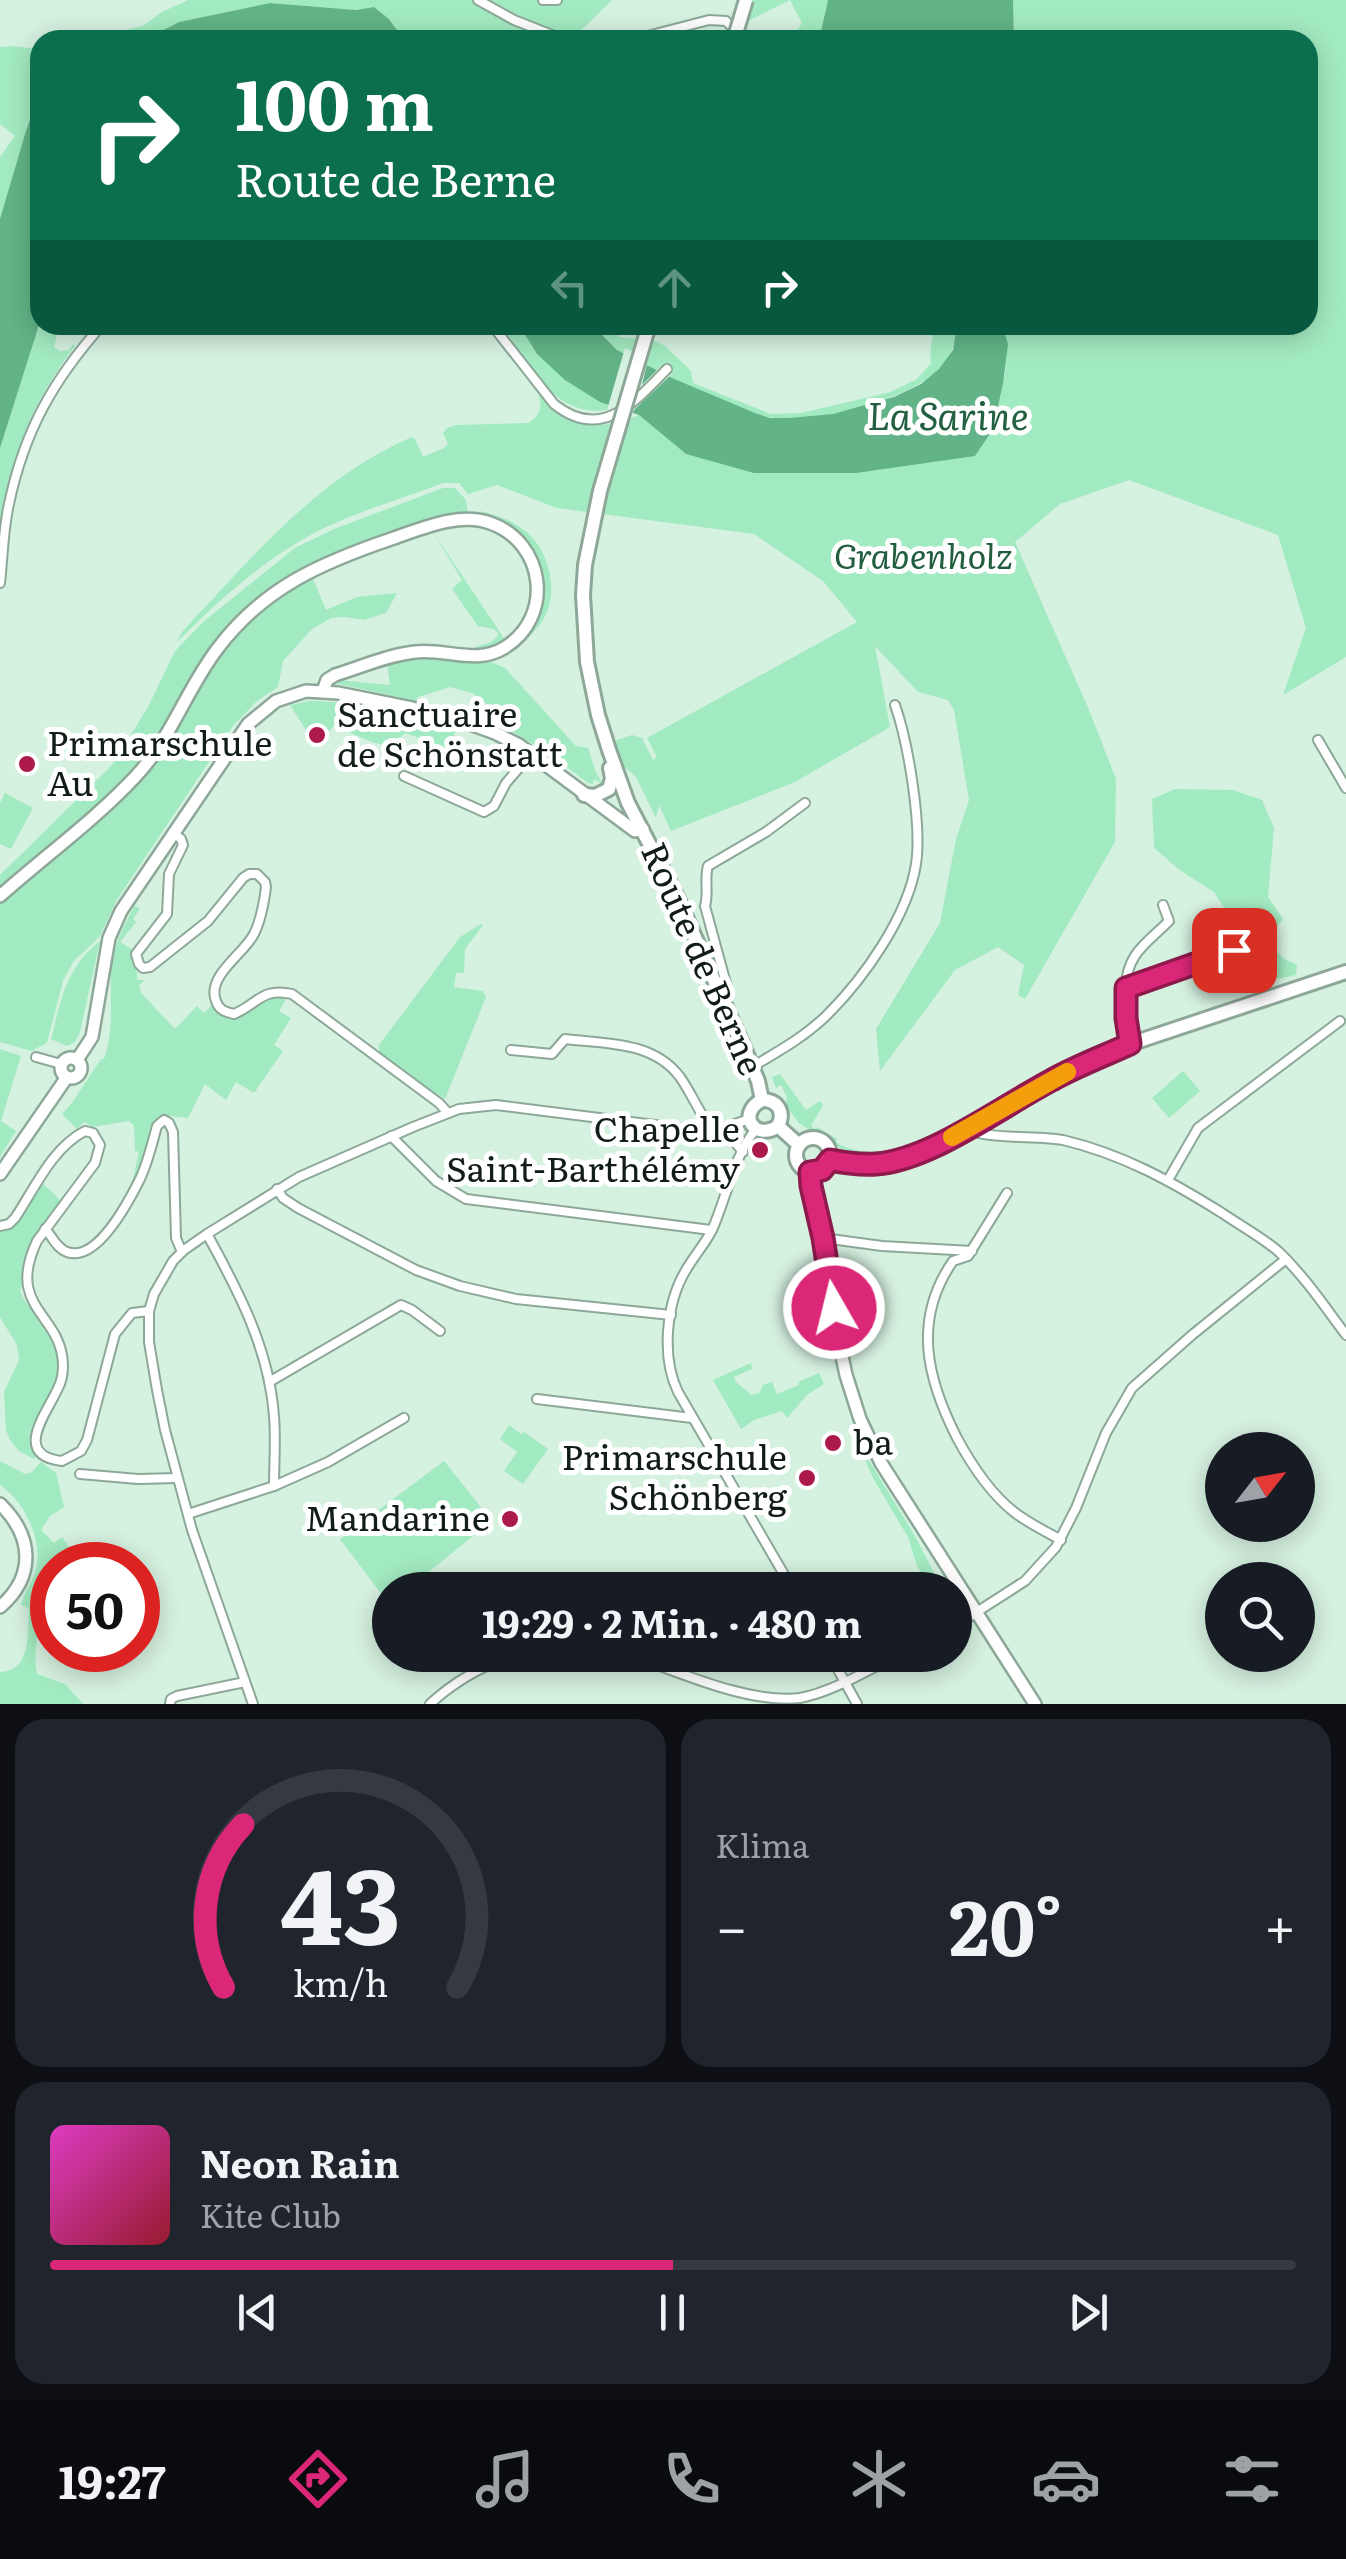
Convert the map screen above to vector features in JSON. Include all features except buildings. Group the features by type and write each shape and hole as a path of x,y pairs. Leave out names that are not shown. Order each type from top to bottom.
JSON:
{"main road":[{"path":"738,30 746,0"},
{"path":"643,828 613,769 598,715 587,662 584,612 585,565 600,491 646,335"},
{"path":"0,896 137,775 163,740 217,649 280,588 306,572 372,546 457,520 480,520 502,528 527,551 537,578 538,598 525,628 509,645 477,657 432,651 401,654 335,675 324,691 286,696 248,724 134,888 109,938 92,1037 76,1060 70,1058 0,1174"},
{"name":"Route de Berne","path":"324,691 456,719 506,738 635,830 643,828 752,1067 762,1100"},
{"path":"584,795 595,796 608,788 613,769"},
{"path":"830,1160 862,1164 915,1155 1052,1080 1130,1044 1346,972"},
{"path":"762,1100 773,1102 781,1116 778,1126 768,1132 753,1124 752,1107 762,1100"},
{"path":"778,1126 800,1145"},
{"path":"813,1138 823,1142 830,1160 822,1170 810,1172 796,1160 800,1145 813,1138"},
{"path":"810,1172 838,1338 860,1419 881,1463 1035,1704"},
{"path":"0,1504 18,1524 26,1555 21,1582 1,1606"}],"street":[{"path":"478,0 540,30"},
{"path":"543,0 557,0"},
{"path":"668,30 720,20 732,24 734,30"},
{"path":"0,583 8,507 24,444 56,383 93,335"},
{"path":"500,335 540,389 562,411 589,420 612,416 667,370"},
{"path":"752,1067 828,1014 877,953 909,890 916,865 918,826 895,705"},
{"path":"1318,740 1346,788"},
{"path":"404,776 484,812 494,806 506,783 532,754"},
{"path":"721,997 727,988 706,911 708,866 766,832 805,803"},
{"path":"173,832 183,844 168,874 168,914 136,954 138,964 150,968 208,921 243,878 257,874 266,887 259,922 245,948 217,980 214,998 220,1008 234,1014 264,994 292,994 448,1112"},
{"path":"1130,1044 1126,1018 1128,966 1170,921 1164,904"},
{"path":"1126,988 1234,950"},
{"path":"1168,1180 1198,1128 1340,1020"},
{"path":"512,1050 552,1054 565,1039 648,1052 673,1069 713,1130 732,1140 742,1152"},
{"path":"36,1056 64,1071"},
{"path":"252,1704 177,1478 149,1342 149,1311 154,1294 182,1252 278,1189 448,1112 496,1104 690,1130 753,1124 712,1230 683,1274 670,1315 667,1352 672,1379 692,1418 782,1572"},
{"path":"45,1229 63,1251 74,1254 94,1246 131,1194 158,1126 164,1120 173,1132 176,1238 182,1252"},
{"path":"966,1128 974,1134 1030,1136 1082,1145 1122,1158 1168,1180 1286,1259 1346,1336"},
{"path":"0,1226 15,1218 66,1144 80,1133 89,1131 96,1136 100,1154 30,1255 28,1283 34,1306 62,1353 62,1379 36,1430 37,1445 47,1457 62,1461 80,1451 87,1440 115,1334 132,1314 149,1311"},
{"path":"391,1136 436,1181 466,1199 712,1230"},
{"path":"278,1189 283,1198 298,1208 416,1270 460,1286 516,1299 670,1315"},
{"path":"1007,1194 968,1256 953,1261 936,1294 927,1341 932,1376 955,1433 982,1477 1013,1511 1060,1540"},
{"path":"208,1234 255,1330 269,1382 274,1416 274,1486"},
{"path":"823,1238 972,1251"},
{"path":"972,1616 1025,1581 1060,1540 1106,1433 1132,1388 1286,1259"},
{"path":"269,1382 401,1305 440,1331"},
{"path":"537,1399 692,1418"},
{"path":"188,1514 274,1486 328,1462 404,1418"},
{"path":"80,1474 138,1480 177,1478"},
{"path":"430,1704 473,1672"},
{"path":"677,1672 762,1698 799,1698 865,1672"},
{"path":"839,1672 857,1704"},
{"path":"170,1704 177,1696 245,1682"}],"green space":[{"path":"188,0 612,0 581,30 397,30 374,7 356,10 270,3 179,22 163,30 125,30 143,26"},
{"path":"747,0 790,0 750,20 734,13"},
{"path":"790,0 828,0 821,30 797,30 802,23"},
{"name":"Grabenholz","path":"1013,0 1346,0 1346,657 1283,695 1306,628 1278,535 1129,480 1060,504 1015,542 1116,779 1115,842 1025,999 1018,995 1024,965 998,947 955,970 880,1071 876,1029 940,923 956,839 969,800 954,710 948,700 918,692 875,646 890,727 795,782 671,831 659,805 656,818 636,777 619,762 611,742 632,735 642,738 653,760 657,757 647,738 857,622 823,581 754,534 557,508 497,485 468,494 459,483 443,483 346,518 290,547 231,592 177,642 182,632 287,522 346,474 412,437 423,457 444,448 448,444 443,433 456,425 529,423 540,410 538,394 561,414 584,424 609,424 639,415 686,454 993,429 1006,364 1004,335 1318,335 1318,30 1014,30"},
{"path":"0,47 30,48 30,120 0,219 0,157 15,136 0,124"},
{"path":"36,335 57,335 54,347 60,351 69,350 73,344 24,434 9,481 0,533 0,448"},
{"path":"508,335 525,335 537,354 615,408 594,411 577,407 547,388"},
{"path":"601,335 655,341 691,371 693,383 771,414 801,413 891,392 917,379 931,363 933,335 956,335 941,367 908,390 834,414 786,419 751,412 684,384 609,343"},
{"path":"443,488 455,488 466,500 468,512 474,515 308,567 326,610 357,597 397,593 386,613 364,620 331,618 312,629 283,661 278,687 257,701 233,726 116,901 100,936 73,962 63,981 47,1043 31,1051 0,1042 0,875 113,764 148,707 175,651 203,622 295,548"},
{"path":"480,511 524,530 540,549 550,574 547,612 535,631 513,651 539,609 542,577 535,555 522,537"},
{"path":"433,532 505,640 487,648 468,650 491,642 498,633 478,626 452,589 462,580"},
{"path":"412,655 431,655 433,660 449,661 449,657 489,661 505,668 576,746 588,748 602,782 588,783 508,729 512,723 472,693 450,687 416,701 334,683 337,680 390,685 387,663"},
{"path":"310,701 365,707 456,729 450,749 405,733 390,746 383,745 333,726 330,731 317,726 306,730 290,705"},
{"path":"1175,789 1233,790 1262,800 1274,828 1268,897 1283,919 1273,932 1272,946 1284,959 1297,965 1296,975 1278,979 1264,970 1214,892 1154,848 1152,799"},
{"path":"5,793 33,808 11,849 0,844 0,803"},
{"path":"135,906 140,909 133,919 136,922 120,942 136,952 137,980 145,980 139,985 141,993 175,1029 197,1006 204,1013 211,1006 232,1017 274,999 286,999 279,1011 291,1018 274,1045 283,1051 254,1093 236,1082 226,1100 205,1084 188,1118 161,1115 153,1123 147,1152 131,1188 139,1152 135,1151 134,1126 129,1121 92,1127 84,1122 77,1129 62,1114 104,1059 110,1027 113,956"},
{"path":"481,924 465,949 464,973 456,973 454,987 483,991 486,997 445,1099 382,1058 379,1045 460,937"},
{"path":"100,941 80,1032 75,1042 67,1046 51,1039 62,997 79,962"},
{"path":"0,1049 21,1056 1,1121 16,1131 0,1157"},
{"path":"1183,1071 1200,1091 1169,1118 1152,1098"},
{"path":"780,1074 806,1110 820,1101 823,1105 811,1126 815,1129 817,1127 848,1148 888,1150 889,1154 841,1150 829,1136 799,1123 786,1106 787,1097 781,1085 776,1088 772,1077"},
{"path":"41,1182 62,1202 32,1243 20,1290 53,1339 60,1365 55,1389 34,1428 34,1459 19,1451 6,1430 4,1392 19,1360 17,1345 0,1317 0,1230 20,1218"},
{"path":"751,1363 752,1369 734,1377 752,1395 772,1382 777,1394 819,1373 824,1384 807,1395 787,1418 782,1411 754,1420 741,1429 713,1380"},
{"path":"509,1425 548,1449 523,1484 504,1471 517,1452 500,1439"},
{"path":"857,1441 934,1572 921,1572 908,1537 873,1478"},
{"path":"0,1461 25,1474 41,1462 56,1473 64,1507 50,1516 41,1530 53,1542 36,1542 24,1511 0,1485"},
{"path":"444,1461 492,1521 428,1572 372,1572 372,1581 340,1539"},
{"path":"30,1584 30,1672 65,1684 83,1704 0,1704 0,1672 18,1665 26,1649 29,1609 21,1605"}],"water":[{"path":"828,0 1013,0 1014,30 821,30"},
{"path":"270,3 356,10 374,7 397,30 163,30 179,22"},
{"path":"30,120 30,335 36,335 0,448 0,219"},
{"name":"La Sarine","path":"525,335 602,335 617,350 672,378 755,413 790,418 833,414 894,397 921,384 953,350 955,335 1005,335 1008,344 993,429 975,456 856,473 754,473 686,454 639,415 600,402 565,380 537,354"}],"pier":[{"path":"625,348 648,360 642,385 660,367 672,374 634,410 631,418 607,410"}],"slow traffic":[{"path":"952,1137 1067,1072"}],"place":[{"name":"Sanctuaire de Schönstatt","path":"317,735"},
{"name":"Primarschule Au","path":"27,764"},
{"name":"Chapelle Saint-Barthélémy","path":"760,1150"},
{"name":"ba","path":"833,1443"},
{"name":"Primarschule Schönberg","path":"807,1478"},
{"name":"Mandarine","path":"510,1519"}],"route":[{"path":"834,1308 810,1172 822,1170 830,1160 879,1164 915,1155 1052,1080 1130,1044 1126,988 1234,950"}]}
